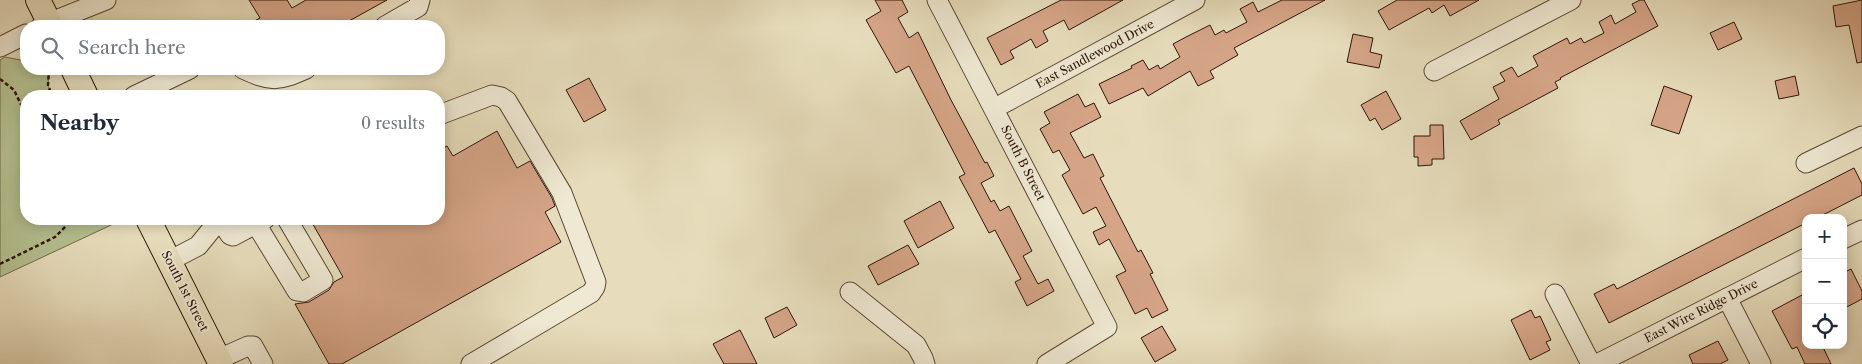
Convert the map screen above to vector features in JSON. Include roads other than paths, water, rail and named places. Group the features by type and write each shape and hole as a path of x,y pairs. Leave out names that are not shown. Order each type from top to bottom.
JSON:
{"main road":[{"path":"38,0 45,20"},
{"path":"76,75 83,90"},
{"name":"South 1st Street","path":"151,225 220,362"}],"street":[{"path":"59,20 106,0"},
{"name":"South B Street","path":"937,0 995,108 1107,327 1047,364"},
{"name":"East Sandlewood Drive","path":"995,108 1195,0"},
{"path":"1434,70 1571,0"},
{"path":"394,20 419,4"},
{"path":"0,47 20,37"},
{"path":"146,90 178,75"},
{"path":"257,75 268,80 282,79 292,75"},
{"path":"445,113 492,95 507,101 562,192 596,282 591,293 471,364"},
{"path":"1806,163 1862,136"},
{"path":"169,261 198,246 215,225"},
{"path":"224,225 232,236 253,225"},
{"path":"263,225 297,291 303,292 323,280 291,225"},
{"path":"1847,237 1862,230"},
{"name":"East Wire Ridge Drive","path":"1597,364 1804,259"},
{"path":"850,292 916,345 925,364"},
{"path":"1555,294 1591,364"},
{"path":"1727,298 1761,364"},
{"path":"220,362 248,346 253,346 263,364"}]}
